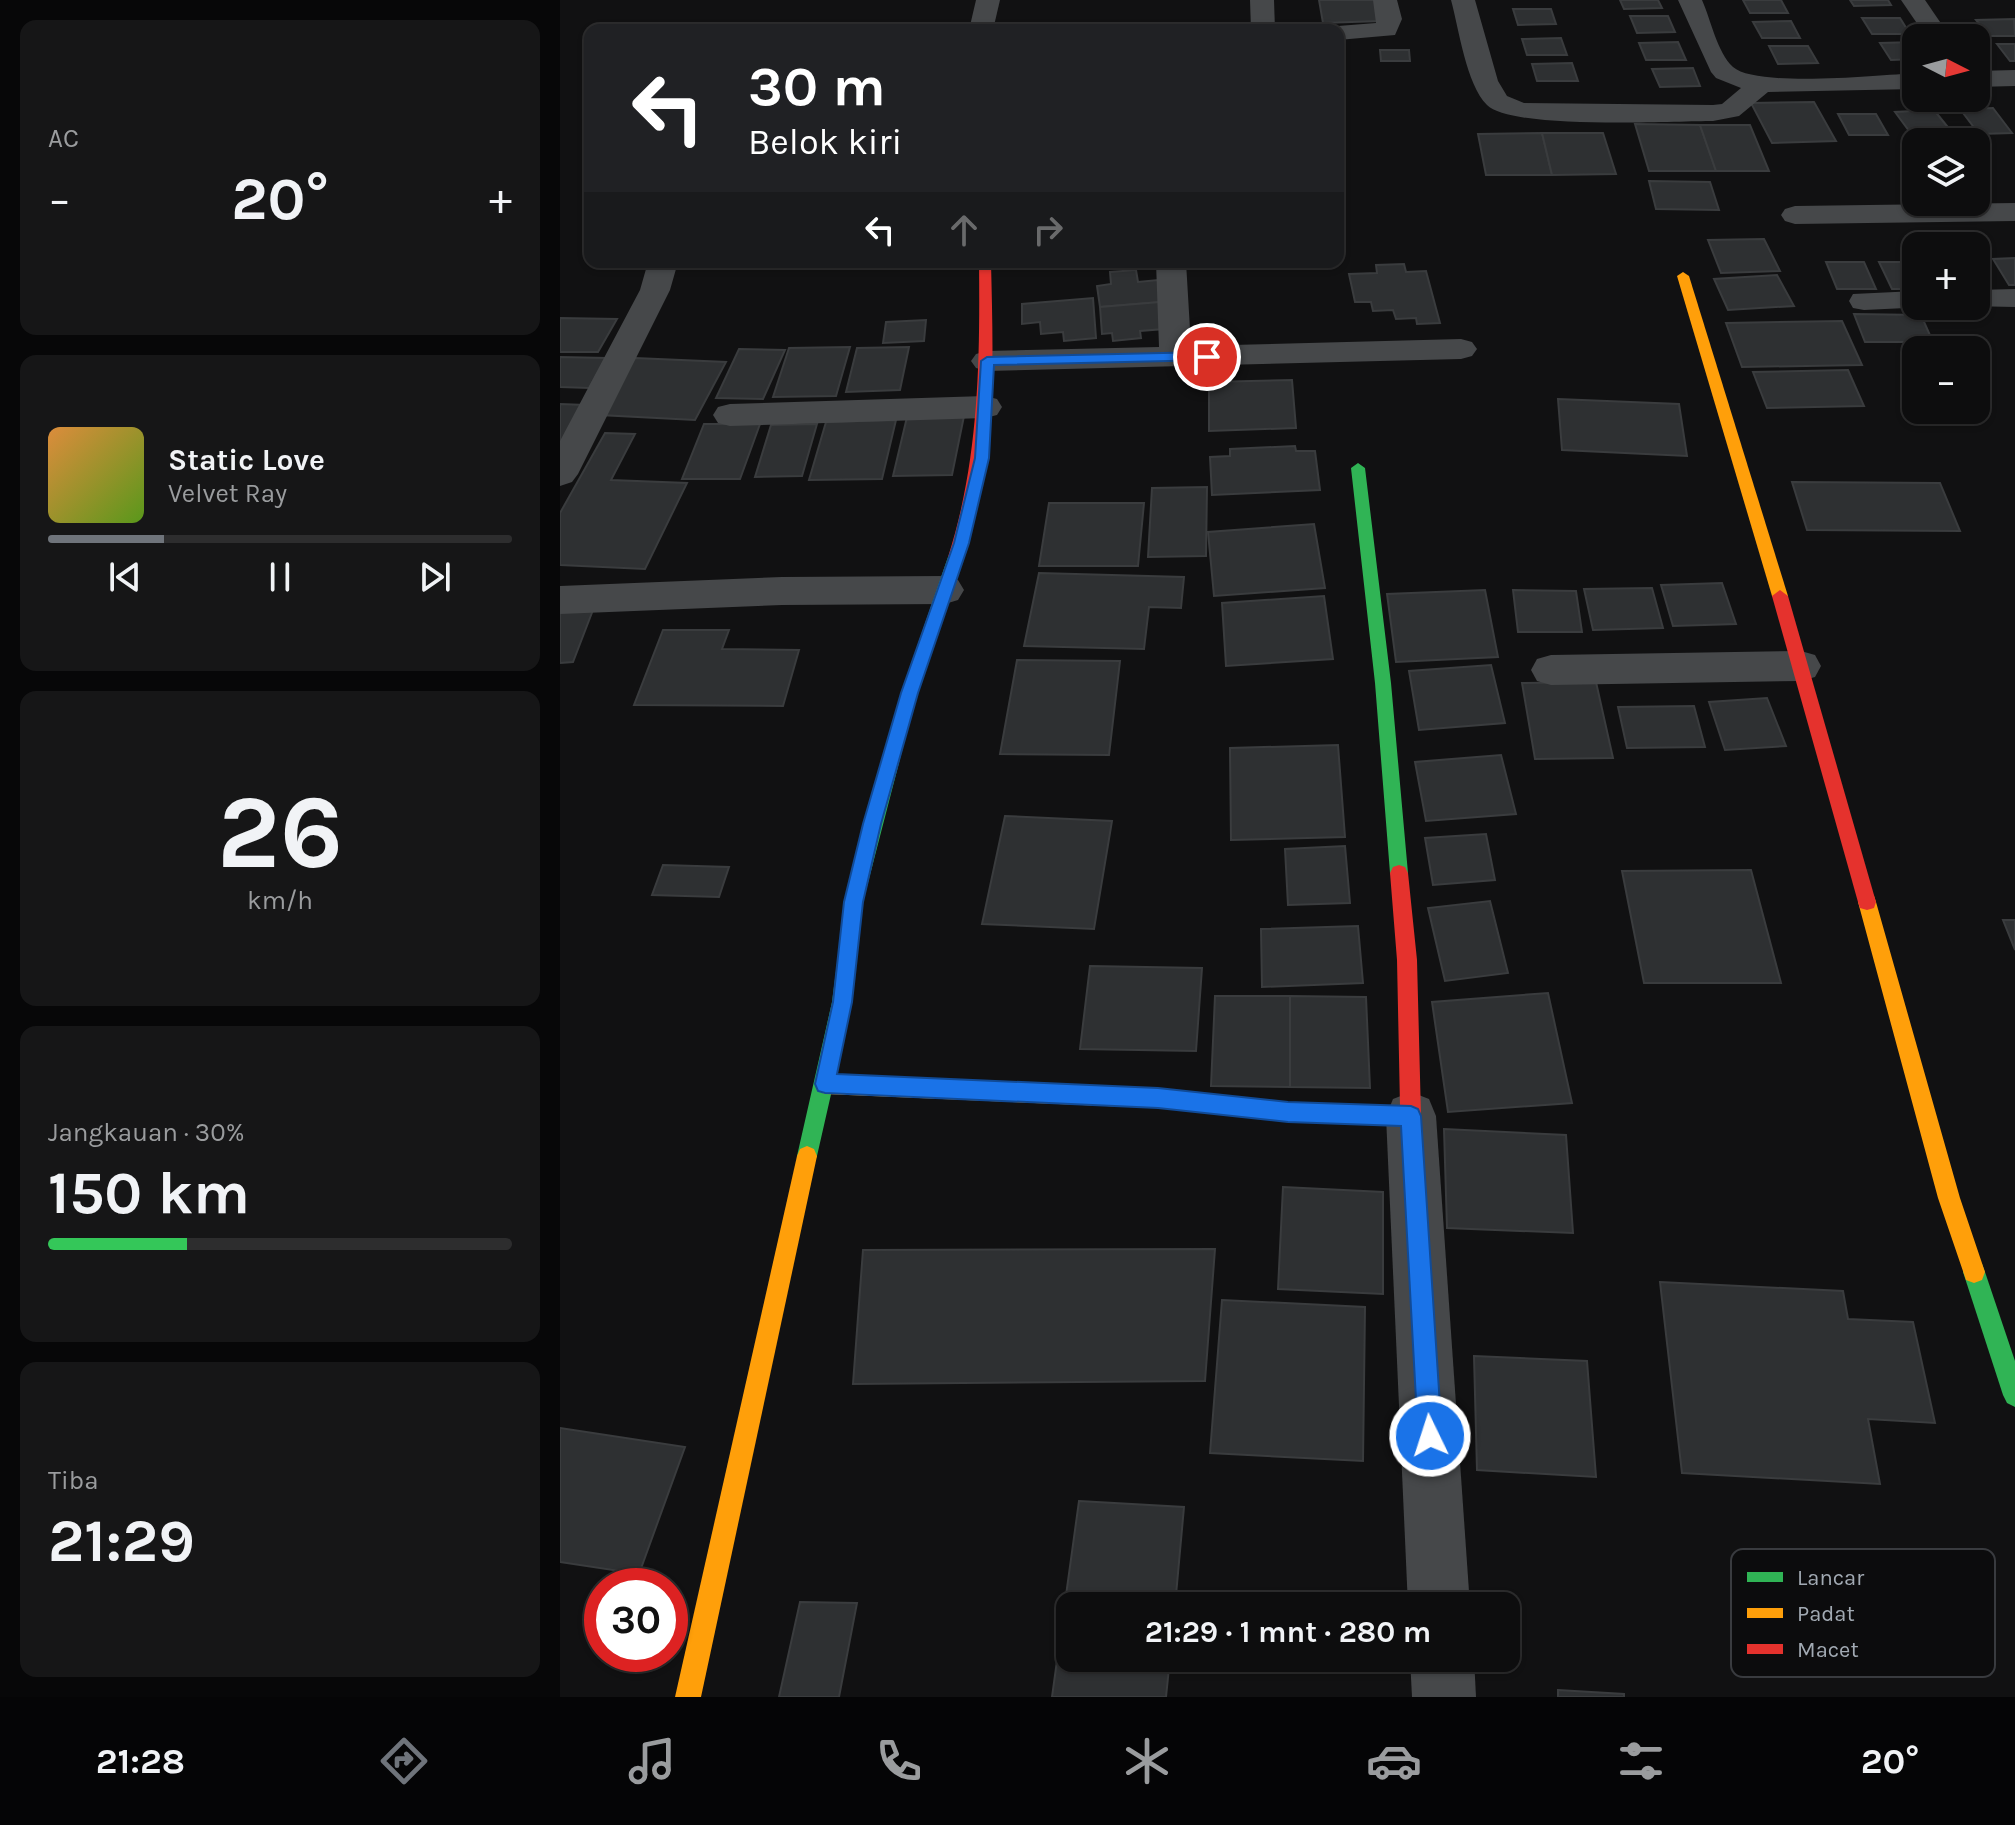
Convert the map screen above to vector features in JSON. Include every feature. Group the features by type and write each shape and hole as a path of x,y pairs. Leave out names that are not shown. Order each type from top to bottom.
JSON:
{"street":[{"path":"982,24 988,0"},
{"path":"1262,0 1263,24"},
{"path":"1344,33 1386,30 1390,19 1385,0"},
{"path":"1463,0 1491,93 1497,101 1520,111 1713,113 1730,110 1761,85"},
{"path":"1690,0 1725,73 1745,83 1902,81"},
{"path":"1913,0 1929,24"},
{"path":"1795,215 2015,212"},
{"path":"560,474 648,303 661,268"},
{"path":"688,1697 761,1358 825,1084 842,1002 857,889 909,693 961,543 982,458 987,361 985,268"},
{"path":"1171,268 1176,357"},
{"path":"1683,276 1801,666 1949,1198 2015,1395"},
{"path":"1990,299 2015,298"},
{"path":"1864,301 1902,300"},
{"path":"987,361 1461,349"},
{"path":"730,415 985,407"},
{"path":"1358,468 1383,683 1407,960 1411,1116 1438,1592"},
{"path":"560,600 782,591 945,590"},
{"path":"1551,670 1801,666"},
{"path":"825,1084 1158,1098 1288,1112 1411,1116"},
{"path":"1443,1672 1444,1697"}],"building":[{"path":"1319,0 1375,0 1380,21 1323,23"},
{"path":"1620,0 1658,0 1662,8 1624,9"},
{"path":"1743,0 1781,0 1788,13 1750,13"},
{"path":"1850,0 1888,0 1891,5 1854,6"},
{"path":"1513,9 1551,9 1556,24 1518,25"},
{"path":"1630,16 1668,16 1675,32 1637,33"},
{"path":"1862,18 1900,18 1904,24 1902,34 1872,34"},
{"path":"2014,19 2015,36 1990,36 1990,24 1979,24 1976,20"},
{"path":"1791,21 1800,38 1762,38 1753,22"},
{"path":"1561,38 1567,55 1527,55 1522,39"},
{"path":"1678,42 1686,60 1646,60 1639,43"},
{"path":"1902,42 1902,60 1891,60 1880,43"},
{"path":"1997,44 2015,44 2015,61 2010,61"},
{"path":"1769,46 1808,46 1818,63 1778,64"},
{"path":"1380,50 1409,50 1410,61 1381,61"},
{"path":"1572,63 1578,81 1537,81 1532,64"},
{"path":"1693,68 1700,86 1660,87 1652,69"},
{"path":"1814,102 1836,141 1772,143 1751,103"},
{"path":"1990,108 2012,133 1990,134 1990,128 1974,128 1962,112 1990,112"},
{"path":"1895,112 1936,112 1949,128 1907,128"},
{"path":"1838,114 1876,114 1888,135 1849,135"},
{"path":"1635,124 1700,125 1716,171 1649,171"},
{"path":"1700,125 1750,125 1769,171 1716,171"},
{"path":"1542,133 1552,175 1486,175 1478,134"},
{"path":"1542,133 1603,133 1616,174 1552,175"},
{"path":"1649,181 1710,182 1719,210 1656,209"},
{"path":"1764,239 1780,271 1721,273 1708,240"},
{"path":"2015,258 2015,285 2009,285 1993,259"},
{"path":"1826,262 1864,262 1876,289 1837,289"},
{"path":"1879,262 1902,262 1902,289 1892,289"},
{"path":"1404,264 1406,272 1426,271 1440,323 1417,324 1416,318 1396,319 1393,310 1373,311 1371,302 1355,302 1349,274 1377,273 1376,265"},
{"path":"1136,270 1138,282 1158,280 1160,302 1100,307 1097,286 1111,284 1110,272"},
{"path":"1777,275 1794,306 1728,310 1714,279"},
{"path":"1093,298 1096,338 1064,341 1063,332 1041,334 1040,322 1022,324 1022,304"},
{"path":"1160,302 1164,329 1140,331 1141,338 1113,341 1112,333 1102,334 1100,307"},
{"path":"1854,314 1902,315 1902,320 1923,320 1930,336 1902,336 1902,342 1865,342"},
{"path":"560,318 617,319 598,352 560,352"},
{"path":"926,320 924,341 883,343 886,322"},
{"path":"1842,321 1862,365 1742,367 1726,323"},
{"path":"850,347 836,396 773,397 789,348"},
{"path":"909,347 900,390 846,392 857,348"},
{"path":"739,349 785,350 763,399 716,398"},
{"path":"560,357 606,358 589,388 560,387"},
{"path":"635,358 726,362 695,420 600,415"},
{"path":"1848,370 1864,406 1767,408 1753,372"},
{"path":"1292,380 1296,428 1209,431 1209,382"},
{"path":"1558,399 1679,404 1687,456 1562,450"},
{"path":"560,404 585,405 560,449"},
{"path":"964,416 952,475 893,476 907,417"},
{"path":"896,420 882,479 809,480 826,422"},
{"path":"704,424 760,424 740,479 682,479"},
{"path":"817,424 802,476 755,477 771,425"},
{"path":"605,433 635,434 611,480 687,483 645,569 560,565 560,513"},
{"path":"1295,446 1296,451 1315,451 1320,490 1212,495 1210,457 1230,456 1230,449"},
{"path":"1792,482 1940,483 1960,531 1807,530"},
{"path":"1207,487 1206,556 1148,557 1152,488"},
{"path":"1049,503 1144,503 1138,566 1039,566"},
{"path":"1314,524 1325,588 1214,596 1208,532"},
{"path":"1039,573 1184,577 1181,608 1149,607 1144,649 1024,646"},
{"path":"1722,583 1736,624 1673,626 1661,585"},
{"path":"1652,588 1663,628 1593,630 1584,589"},
{"path":"1485,590 1498,657 1396,662 1387,594"},
{"path":"1513,590 1576,591 1582,632 1518,632"},
{"path":"1324,596 1333,659 1226,666 1222,603"},
{"path":"593,610 573,662 560,663 560,611"},
{"path":"663,630 729,630 722,649 799,650 783,706 634,705"},
{"path":"1017,660 1120,661 1109,755 1000,754"},
{"path":"1491,665 1505,723 1419,730 1409,671"},
{"path":"1596,682 1613,758 1535,759 1522,683"},
{"path":"1767,698 1786,746 1725,750 1709,702"},
{"path":"1694,706 1705,747 1627,748 1618,707"},
{"path":"1338,745 1345,837 1231,840 1230,748"},
{"path":"1501,755 1516,814 1426,821 1415,762"},
{"path":"1005,816 1112,821 1094,929 982,924"},
{"path":"1486,834 1495,880 1433,885 1425,838"},
{"path":"1345,846 1350,903 1288,905 1285,849"},
{"path":"663,865 729,867 719,897 652,895"},
{"path":"1751,870 1781,983 1644,983 1622,871"},
{"path":"1490,901 1508,973 1445,981 1428,908"},
{"path":"2003,920 2015,920 2015,950"},
{"path":"1358,926 1363,983 1262,987 1261,929"},
{"path":"1090,966 1202,968 1196,1051 1080,1049"},
{"path":"1548,993 1572,1103 1448,1112 1432,1002"},
{"path":"1215,996 1290,996 1290,1087 1211,1086"},
{"path":"1290,996 1366,997 1370,1088 1290,1087"},
{"path":"1444,1129 1566,1135 1573,1233 1447,1228"},
{"path":"1283,1187 1383,1192 1383,1294 1278,1289"},
{"path":"1215,1249 1205,1381 853,1384 863,1250"},
{"path":"1660,1282 1843,1291 1848,1319 1913,1322 1935,1423 1868,1419 1880,1484 1682,1473"},
{"path":"1222,1300 1365,1307 1363,1461 1210,1453"},
{"path":"1474,1356 1587,1361 1596,1477 1477,1470"},
{"path":"560,1428 685,1447 641,1568 600,1568 560,1562"},
{"path":"1079,1501 1184,1507 1176,1592 1066,1592"},
{"path":"800,1602 857,1603 839,1697 779,1697"},
{"path":"1056,1668 1056,1672 1169,1672 1166,1697 1052,1697"},
{"path":"1558,1690 1624,1694 1624,1697 1558,1697"}],"traffic: fast":[{"path":"1358,468 1383,683 1399,873"},
{"path":"807,1156 842,1002 854,902 909,693 956,557"},
{"path":"1974,1272 2015,1395"}],"traffic: slow":[{"path":"1683,276 1780,596"},
{"path":"1867,902 1949,1198 1974,1272"},
{"path":"825,1084 1130,1097"},
{"path":"688,1697 807,1156"}],"traffic: jam":[{"path":"956,557 967,521 981,448 986,374 985,268"},
{"path":"1780,596 1867,902"},
{"path":"1130,1097 1288,1112 1411,1116 1407,960 1399,873"}],"route":[{"path":"1207,357 987,361 982,458 961,543 909,693 872,824 854,902 842,1002 825,1084 1158,1098 1288,1112 1411,1116 1430,1436"}]}
